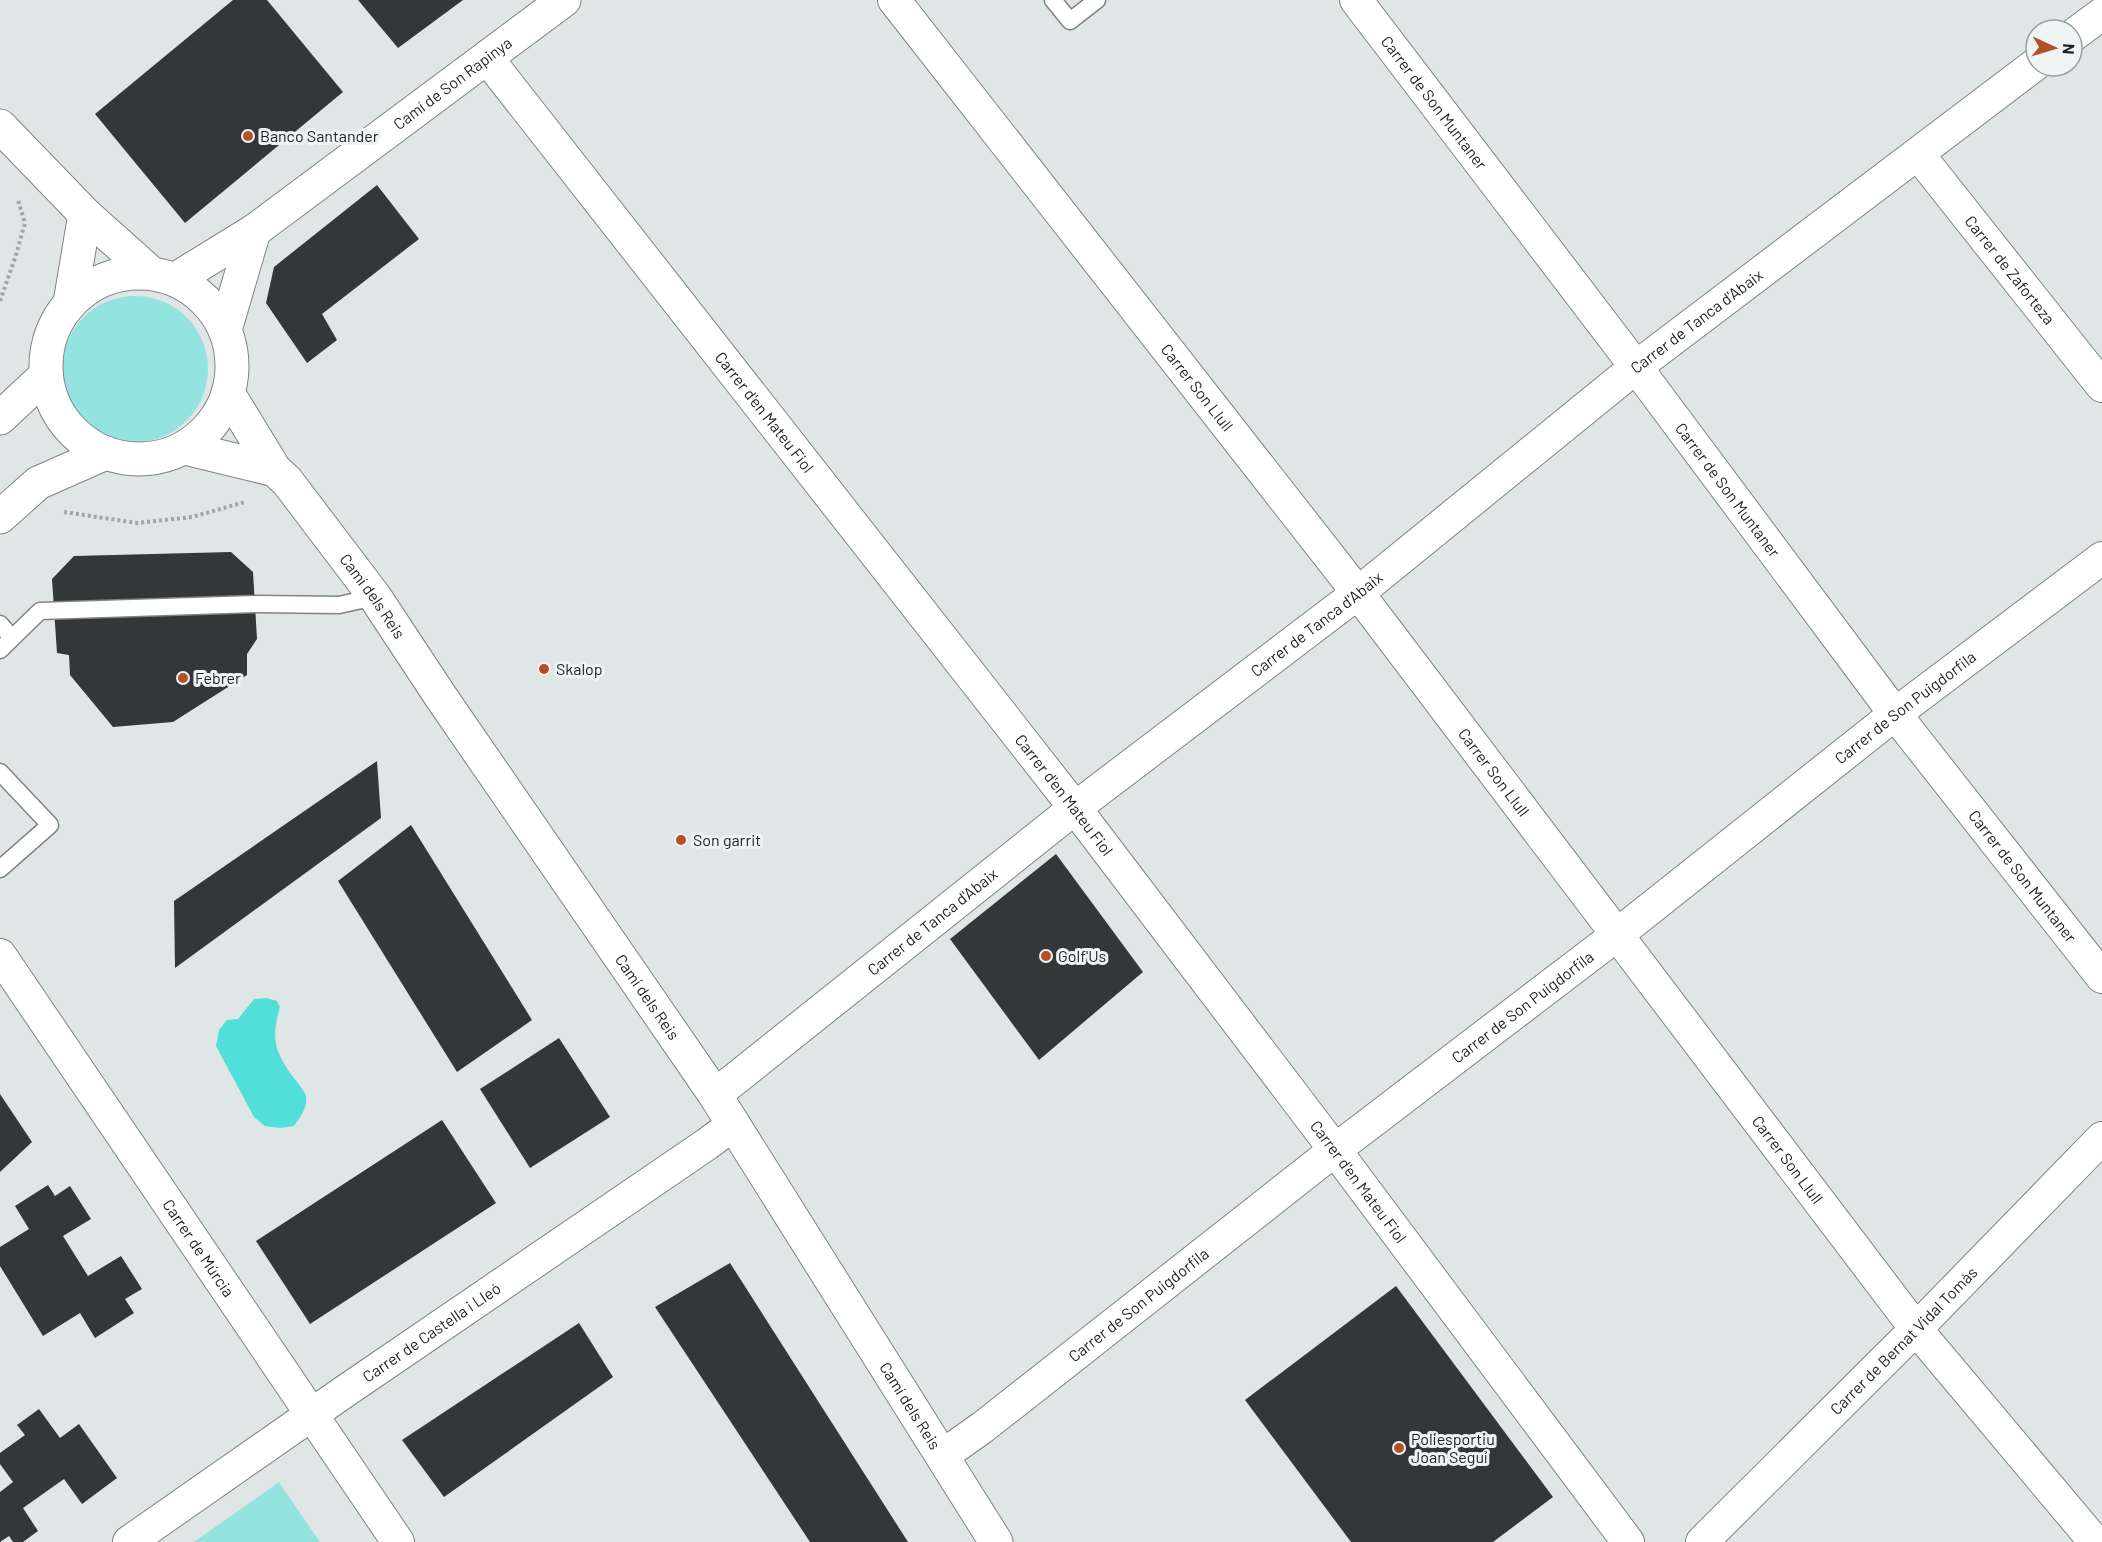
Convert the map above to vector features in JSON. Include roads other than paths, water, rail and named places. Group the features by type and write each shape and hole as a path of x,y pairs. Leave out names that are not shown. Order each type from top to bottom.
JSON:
{"street":[{"name":"Camí de Son Rapinya","path":"163,276 254,231 564,0"},
{"name":"Carrer Son Llull","path":"894,0 1358,593 1916,1329 2095,1542"},
{"name":"Carrer de Son Muntaner","path":"1356,0 1636,367 1895,714 2102,977"},
{"path":"2084,27 2102,14"},
{"name":"Carrer d'en Mateu Fiol","path":"487,58 1075,808 1335,1150 1628,1542"},
{"name":"Carrer de Tanca d'Abaix","path":"715,1095 1075,808 1358,593 1636,367 2024,73"},
{"path":"0,126 85,214 163,276 197,292 214,309 225,330 232,361 228,393 219,415 204,433 185,448 160,457 132,459 106,453 83,441 65,423 52,400 46,375 47,349 55,324 70,303 95,283 125,273 163,276"},
{"name":"Carrer de Zaforteza","path":"1918,154 2102,386"},
{"path":"70,303 85,214"},
{"path":"225,330 254,231"},
{"path":"0,418 46,375"},
{"name":"Camí dels Reis","path":"228,393 275,470 287,482 375,597 441,697 715,1095 996,1542"},
{"path":"185,448 275,470"},
{"path":"0,517 38,483 106,453"},
{"name":"Carrer de Son Puigdorfila","path":"942,1456 992,1420 1335,1150 1618,934 1895,714 2102,558"},
{"name":"Carrer de Múrcia","path":"0,955 398,1542"},
{"name":"Carrer de Castella i Lleó","path":"129,1542 734,1124"},
{"name":"Carrer de Bernat Vidal Tomàs","path":"1702,1542 1916,1329 2102,1137"}],"lane":[{"path":"1053,0 1070,21 1097,0"},
{"path":"0,650 40,611 256,604 339,604 375,597"},
{"path":"0,624 12,638"},
{"path":"0,772 50,825 0,869"}],"place":[{"name":"Banco Santander","path":"248,136"},
{"name":"Skalop","path":"544,669"},
{"name":"Febrer","path":"183,678"},
{"name":"Son garrit","path":"681,840"},
{"name":"Golf'Us","path":"1046,956"},
{"name":"Poliesportiu Joan Seguí","path":"1399,1448"}]}
